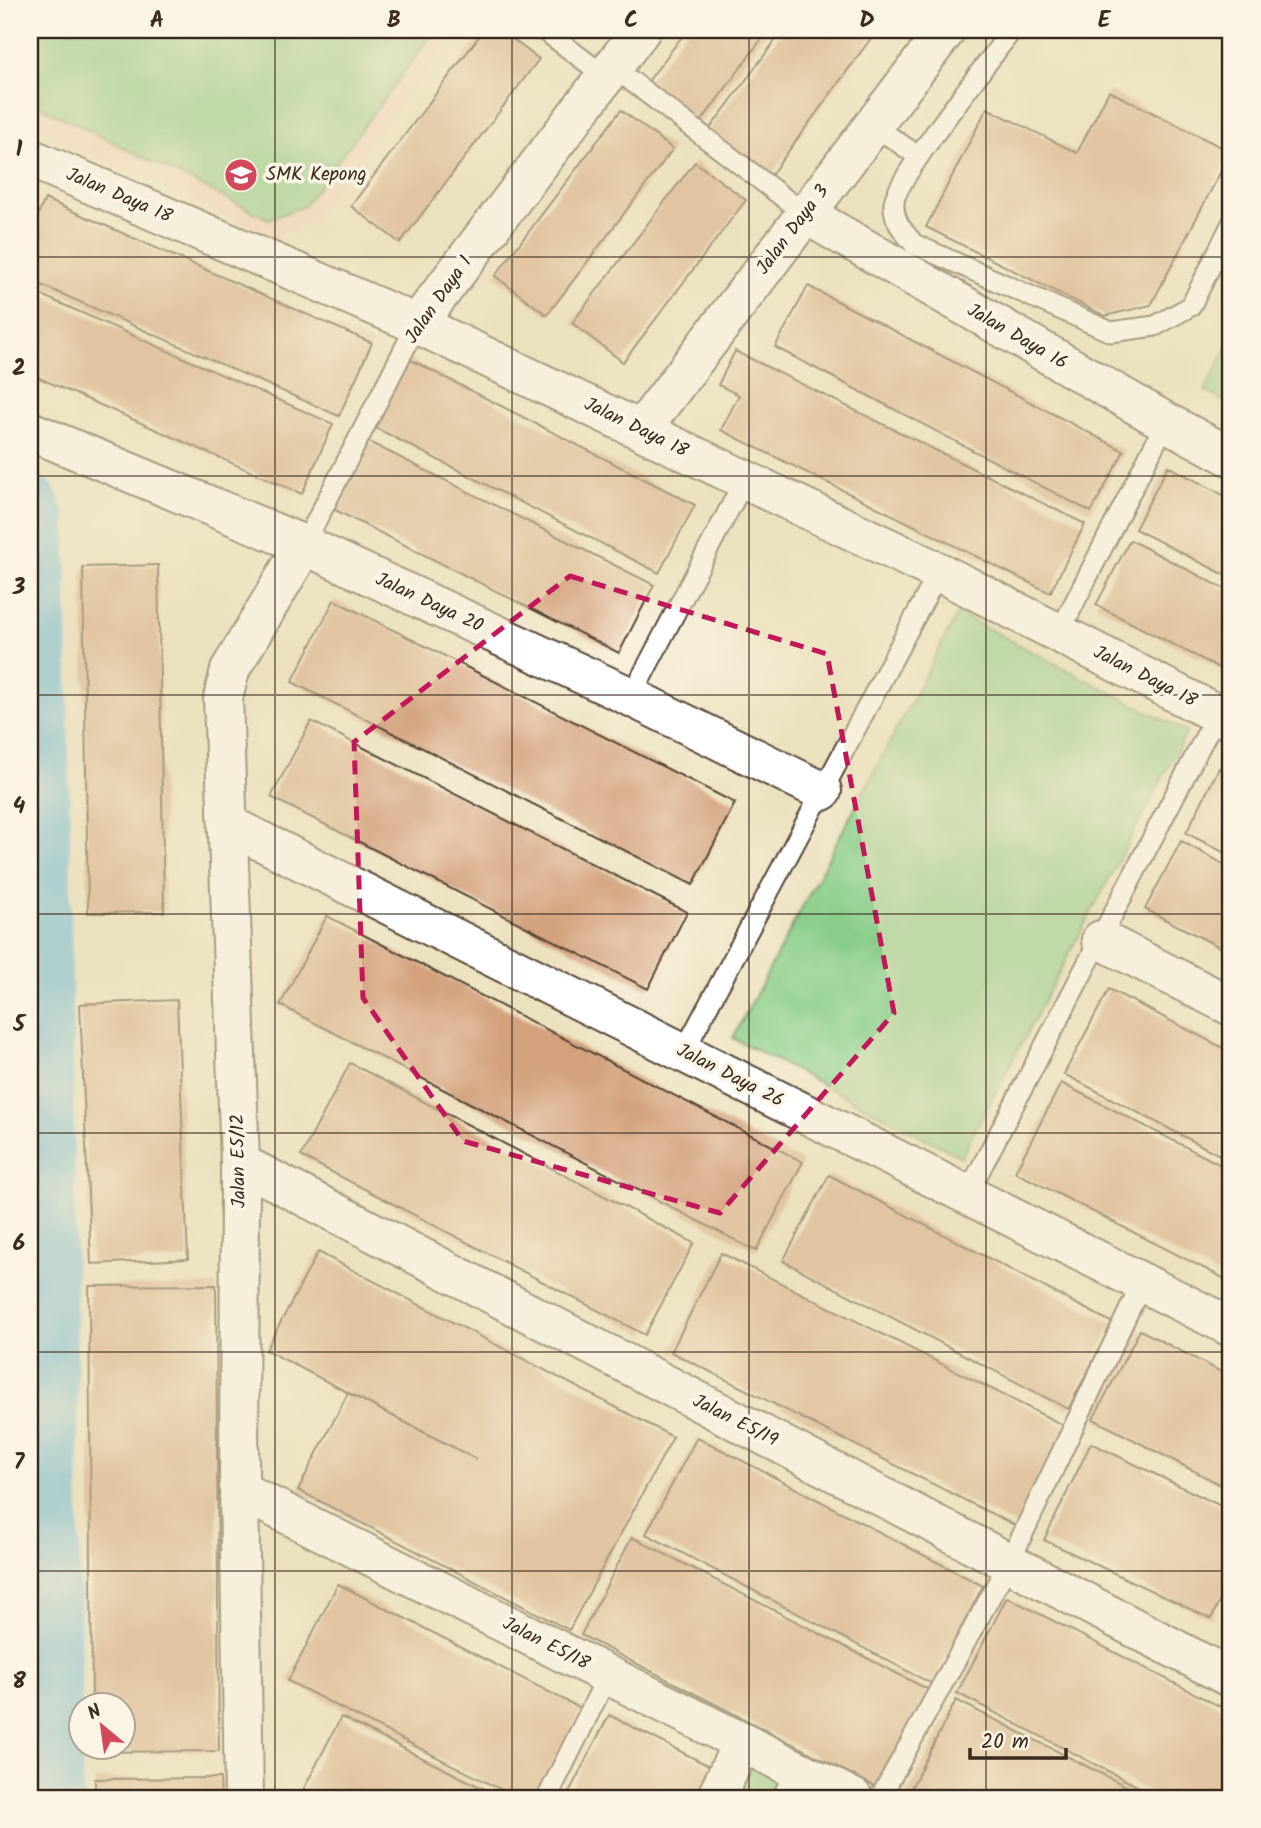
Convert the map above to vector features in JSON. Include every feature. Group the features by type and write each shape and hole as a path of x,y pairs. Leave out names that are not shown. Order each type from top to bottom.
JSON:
{"street":[{"name":"Jalan Daya 1","path":"417,324 641,30"},
{"name":"Jalan Daya 3","path":"641,430 946,30"},
{"name":"Jalan Daya 18","path":"30,162 37,161 417,324 939,572 1224,718"},
{"name":"Jalan Daya 16","path":"805,214 1231,457"},
{"name":"Jalan Daya 20","path":"30,431 304,545 631,697 822,791"},
{"name":"Jalan E5/12","path":"244,1798 239,1490 240,1163 223,698 230,670 304,545"},
{"name":"Jalan Daya 26","path":"229,825 1231,1327"},
{"path":"1101,940 1231,1006"},
{"name":"Jalan E5/19","path":"240,1163 1231,1678"},
{"name":"Jalan E5/18","path":"239,1490 743,1742 789,1784 853,1798"},
{"path":"716,1798 743,1742"}],"lane":[{"path":"544,30 609,72 805,214"},
{"path":"1012,30 918,156 893,200 897,223 914,244 1111,332 1155,326 1191,306 1231,225"},
{"path":"873,125 918,156"},
{"name":"Jalan Daya 1","path":"304,545 417,324"},
{"path":"1059,633 1166,422"},
{"path":"631,697 744,481"},
{"path":"683,1053 939,572"},
{"path":"967,1195 1101,940 1224,718"},
{"path":"880,1798 1009,1563 1142,1283"},
{"path":"547,1798 608,1675"}],"highlighted area":[{"path":"570,576 827,654 894,1013 720,1213 463,1141 363,998 354,742"}],"shaded area":[{"name":"SMK Kepong","path":"41,30 457,30 310,224 274,238 30,127 30,57"}],"green space":[{"name":"SMK Kepong","path":"44,30 436,30 303,207 268,219 37,105 30,74 35,51"},
{"path":"1231,339 1231,405 1205,391"},
{"path":"958,613 1187,732 961,1157 733,1038"},
{"path":"759,1751 854,1798 733,1798"}],"building":[{"path":"484,30 500,30 539,59 400,243 351,206"},
{"path":"687,30 768,30 700,123 646,84"},
{"path":"783,30 877,30 768,179 706,134"},
{"path":"1109,91 1231,152 1151,305 1105,316 926,227 987,108 1077,153"},
{"path":"621,110 673,149 547,315 495,276"},
{"path":"695,162 746,200 623,362 572,323"},
{"path":"45,199 372,343 339,416 30,280 30,232"},
{"path":"808,286 1124,451 1091,512 775,347"},
{"path":"30,290 333,424 302,494 30,374"},
{"path":"735,351 1085,524 1050,593 721,430 739,395 718,385"},
{"path":"405,357 695,505 659,573 370,425"},
{"path":"365,440 654,585 619,653 331,508"},
{"path":"1168,466 1231,499 1231,578 1135,529"},
{"path":"1130,540 1231,592 1231,674 1096,605"},
{"path":"158,565 164,912 88,913 83,567"},
{"path":"334,600 735,803 693,885 292,682"},
{"path":"311,721 687,912 648,989 271,797"},
{"path":"1219,768 1231,774 1231,856 1186,833"},
{"path":"1181,841 1231,868 1231,953 1145,909"},
{"path":"327,916 803,1162 756,1251 280,1005"},
{"path":"1109,989 1231,1052 1231,1161 1064,1074"},
{"path":"177,1000 188,1259 91,1264 80,1004"},
{"path":"350,1063 694,1243 645,1335 301,1156"},
{"path":"1061,1083 1231,1170 1231,1282 1015,1172"},
{"path":"829,1175 1113,1323 1068,1409 783,1261"},
{"path":"318,1252 673,1437 569,1630 298,1490 348,1393 476,1459 266,1350"},
{"path":"721,1253 1069,1428 1018,1527 671,1352"},
{"path":"216,1285 219,1751 136,1752 136,1692 92,1692 89,1286"},
{"path":"1140,1330 1231,1377 1231,1490 1093,1419"},
{"path":"697,1437 983,1586 932,1684 646,1534"},
{"path":"1091,1443 1231,1511 1231,1577 1211,1619 1044,1540"},
{"path":"632,1537 929,1690 878,1788 581,1635"},
{"path":"338,1584 582,1709 536,1798 517,1798 288,1681"},
{"path":"1007,1597 1231,1712 1231,1798 1160,1798 957,1693"},
{"path":"956,1700 1100,1773 1149,1798 906,1798"},
{"path":"609,1715 713,1768 697,1798 566,1798"},
{"path":"341,1717 474,1784 503,1798 299,1798"},
{"path":"220,1778 221,1798 95,1798 95,1779"}],"waterway":[{"path":"30,504 37,521 54,1798"}],"place":[{"name":"SMK Kepong","path":"241,175"}]}
